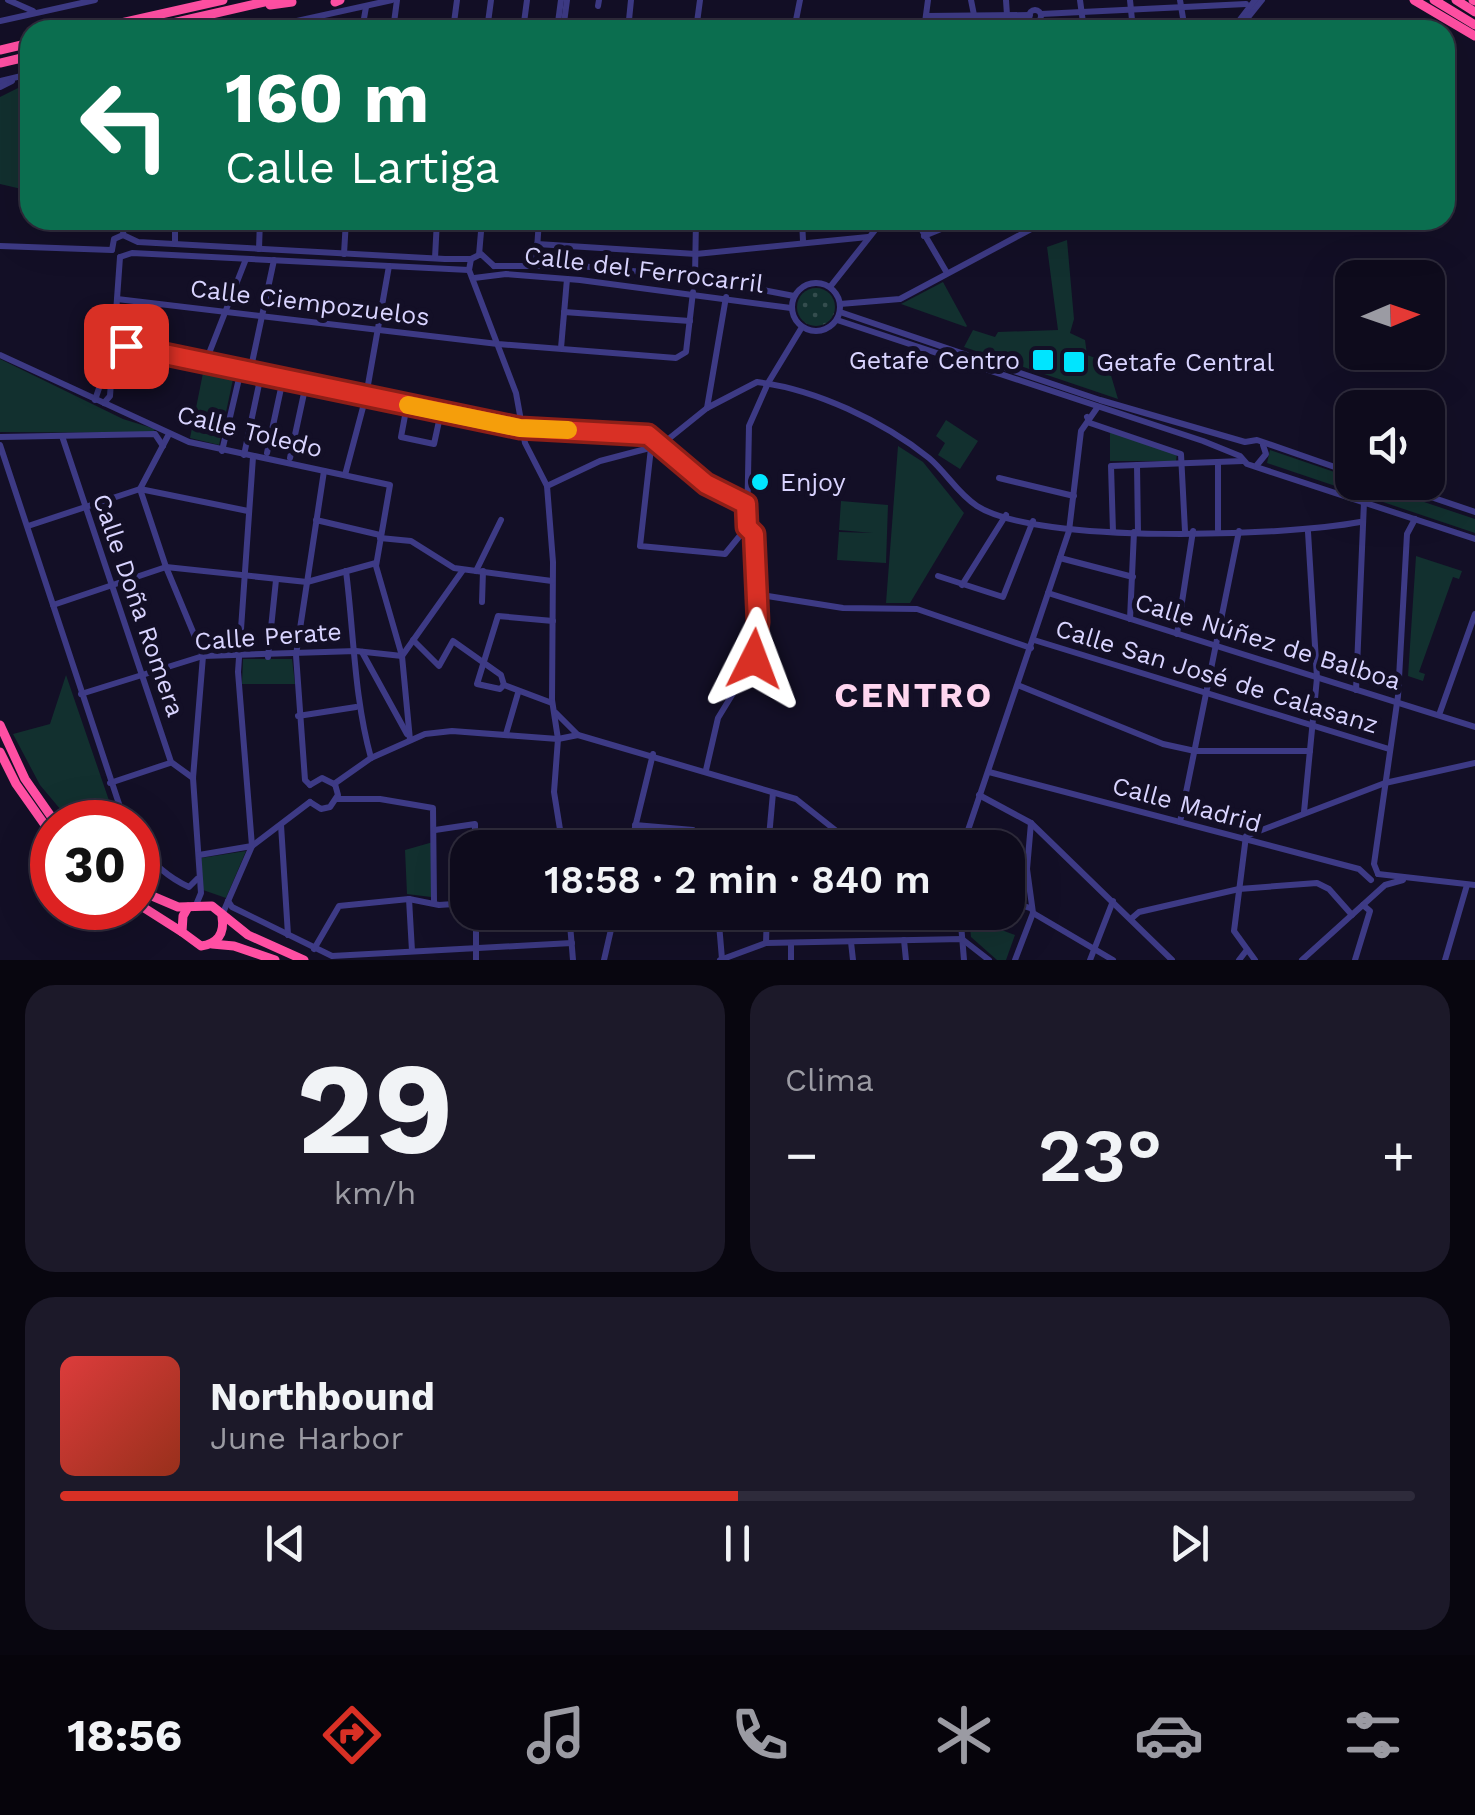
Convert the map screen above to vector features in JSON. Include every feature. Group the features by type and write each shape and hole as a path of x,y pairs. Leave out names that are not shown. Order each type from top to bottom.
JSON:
{"highway":[{"path":"134,20 223,0"},
{"path":"184,20 273,0"},
{"path":"1414,0 1448,20"},
{"path":"1456,0 1475,12"},
{"path":"252,4 292,2"},
{"path":"1439,3 1475,25"},
{"path":"0,726 40,800"},
{"path":"0,752 30,804"},
{"path":"160,902 212,906 248,935 304,960"},
{"path":"182,932 182,916 192,906"},
{"path":"212,944 220,936 222,916"},
{"path":"160,918 190,942 234,946 275,960"}],"street":[{"path":"0,21 95,0"},
{"path":"302,20 395,0"},
{"path":"925,20 928,0"},
{"path":"971,0 974,15"},
{"path":"1006,0 1007,15"},
{"path":"1035,0 1039,20"},
{"path":"1080,0 1083,20"},
{"path":"1130,0 1132,20"},
{"path":"926,16 1082,16 1252,1"},
{"path":"13,17 11,3 39,12"},
{"path":"364,20 366,6"},
{"path":"123,230 123,235"},
{"path":"174,244 175,230"},
{"path":"259,249 260,230"},
{"path":"344,254 345,230"},
{"path":"436,258 437,230"},
{"path":"123,235 134,242 471,260 479,254 481,230"},
{"path":"536,264 539,230"},
{"path":"696,230 696,277"},
{"path":"802,230 803,241"},
{"path":"830,287 874,230"},
{"path":"921,230 947,274"},
{"path":"924,236 938,230"},
{"path":"802,327 821,331 839,312 900,299 1026,230"},
{"path":"112,250 114,239 123,235"},
{"path":"538,244 696,254 868,237"},
{"path":"132,253 134,242"},
{"path":"0,246 112,250 120,258 109,391 100,402"},
{"path":"120,258 132,253 469,270"},
{"path":"474,278 493,270 490,258 479,254"},
{"path":"206,361 246,259"},
{"path":"250,372 274,260"},
{"path":"471,260 469,270 516,393 520,428 547,486 552,534 552,703 558,739 554,792 560,830"},
{"name":"Calle del Ferrocarril","path":"493,270 536,264 696,277 794,296"},
{"path":"345,474 366,396 390,266"},
{"name":"Calle del Ferrocarril","path":"493,270 726,296 792,308"},
{"path":"561,348 567,279"},
{"path":"802,327 792,308 794,296 812,283 830,287"},
{"path":"830,287 839,312 1257,465 1475,539"},
{"path":"564,312 690,320 694,292"},
{"path":"707,408 726,296"},
{"name":"Calle Ciempozuelos","path":"117,298 498,344 676,358 686,352 690,320"},
{"path":"839,312 1100,400 1245,442 1262,443 1335,467"},
{"path":"651,448 640,546 725,554 747,527 749,426 768,383 802,327"},
{"path":"114,341 520,428 648,435 706,484 746,504"},
{"path":"100,402 98,388 114,341"},
{"name":"Calle Toledo","path":"0,355 156,432 390,485 380,537"},
{"path":"222,450 240,370"},
{"path":"222,916 252,846 238,657 249,456 261,374"},
{"path":"267,454 283,379"},
{"path":"547,486 662,445 707,408 757,382 848,409 930,459 979,508 1069,531 1308,532 1360,522"},
{"path":"290,458 306,384"},
{"path":"98,388 109,391"},
{"path":"408,405 400,437 434,444 441,412"},
{"path":"967,830 1020,686 1069,531 1087,418 1098,408"},
{"path":"1087,418 1090,424 1178,452 1184,464 1189,531 1177,634"},
{"path":"1,436 156,432 162,446"},
{"path":"160,868 189,887 197,881 199,855 192,778 203,656 166,567 140,489 169,434"},
{"name":"Calle Doña Romera","path":"62,436 171,762"},
{"path":"1242,458 1245,442"},
{"path":"1257,465 1266,454 1262,443"},
{"path":"0,445 117,800"},
{"path":"1113,532 1111,466 1218,465 1242,458"},
{"path":"1130,619 1137,465"},
{"path":"1218,465 1218,530"},
{"path":"310,802 298,716 296,656 324,471"},
{"path":"999,478 1074,496"},
{"path":"27,526 140,489 248,511"},
{"path":"1440,500 1475,512"},
{"path":"1356,690 1360,522 1364,502"},
{"path":"962,585 1006,515"},
{"path":"1302,960 1370,898 1378,882 1374,864 1397,703 1407,534 1415,519"},
{"path":"316,520 411,541 441,562 463,570 552,581"},
{"path":"482,602 480,571 501,520"},
{"path":"938,576 1004,598 1032,522"},
{"path":"706,770 718,718 754,659 754,534 747,527"},
{"path":"1180,822 1239,531"},
{"path":"1304,812 1317,678 1308,532"},
{"path":"380,537 376,564 402,656 410,740"},
{"path":"1060,558 1133,577"},
{"path":"53,605 166,567 307,582 376,564"},
{"path":"402,656 463,570"},
{"path":"346,571 359,651 356,706 372,758"},
{"path":"268,657 276,580"},
{"name":"Calle Núñez de Balboa","path":"1048,593 1475,727"},
{"name":"Calle San José de Calasanz","path":"756,594 842,608 917,609 1389,748"},
{"path":"1439,716 1472,632 1475,614"},
{"path":"504,686 500,689 477,684 486,666 498,616 553,621"},
{"path":"413,640 438,666 452,641 501,675 504,686 552,703"},
{"path":"359,651 410,740"},
{"name":"Calle Perate","path":"81,694 203,656 268,657 359,651 402,656"},
{"path":"1020,686 1163,744 1195,751 1310,752"},
{"path":"506,734 518,693"},
{"path":"552,703 559,720 578,735 653,754 804,803 833,830"},
{"path":"298,716 356,706"},
{"path":"334,784 372,758 425,734 452,731 558,739 578,735"},
{"path":"634,830 653,754"},
{"path":"110,783 171,762 192,778"},
{"path":"1255,960 1234,931 1245,840 1304,812 1385,783 1475,763"},
{"name":"Calle Madrid","path":"989,772 1359,869 1378,882"},
{"path":"310,785 322,778 334,784"},
{"path":"334,784 337,799"},
{"path":"769,830 773,793"},
{"path":"979,796 1031,823 1172,960"},
{"path":"310,802 326,808 337,799 380,799 432,808 436,830 434,902"},
{"path":"199,855 252,846 310,802"},
{"path":"1016,960 1032,911 1026,869 1031,823"},
{"path":"281,824 288,935"},
{"path":"436,830 474,824 474,830"},
{"path":"635,825 693,830"},
{"path":"192,906 200,896 198,873"},
{"path":"1378,882 1471,885 1445,960"},
{"path":"1132,918 1139,912 1239,889 1317,883 1352,915"},
{"path":"314,949 339,906 409,899 450,902"},
{"path":"409,899 412,951"},
{"path":"227,900 232,907 332,956 572,943"},
{"path":"1090,960 1113,901"},
{"path":"1355,960 1370,911 1362,905"},
{"path":"1025,908 1113,960"},
{"path":"476,930 476,960"},
{"path":"571,930 573,960"},
{"path":"604,960 611,930"},
{"path":"719,930 721,960 766,944 962,939 989,960"},
{"path":"766,930 766,944"},
{"path":"961,930 964,960"},
{"path":"904,940 906,960"},
{"path":"851,942 853,960"},
{"path":"791,944 791,960"},
{"path":"1240,960 1246,951"}],"green space":[{"path":"20,87 20,189 0,184 0,97"},
{"path":"1067,240 1074,319 1070,333 1085,340 1087,355 1107,362 1118,399 964,347 973,330 995,337 998,332 1058,330 1047,247"},
{"path":"943,282 967,326 966,327 901,304"},
{"path":"816,288 829,294 835,307 829,320 816,326 803,320 797,307 803,294"},
{"path":"0,359 123,419 155,429 152,433 0,432"},
{"path":"205,363 235,370 219,445 190,438"},
{"path":"946,420 978,441 960,469 938,455 945,443 936,436"},
{"path":"1110,430 1177,453 1176,461 1110,461"},
{"path":"898,446 923,462 964,513 910,603 886,603"},
{"path":"1270,450 1335,472 1335,486 1267,463"},
{"path":"1377,500 1418,500 1475,519 1475,533"},
{"path":"841,501 888,505 886,563 837,560 839,532 873,533 839,530"},
{"path":"1416,556 1462,571 1459,579 1453,577 1419,672 1425,674 1423,681 1408,676"},
{"path":"243,659 292,659 295,684 242,684"},
{"path":"66,675 109,800 53,800 40,785 13,734 50,724"},
{"path":"433,842 431,897 407,894 405,850"},
{"path":"246,851 226,898 203,890 201,858"},
{"path":"970,930 1001,930 1015,935 1006,960 997,960 971,937"}],"slow traffic":[{"path":"408,405 520,428 568,430"}],"place":[{"name":"Getafe Centro","path":"1043,360"},
{"name":"Getafe Central","path":"1074,362"},
{"name":"Enjoy","path":"760,482"}],"district":[{"name":"CENTRO","path":"914,695"}],"route":[{"path":"126,346 520,428 648,435 706,484 746,504 747,527 754,534 758,622 754,659"}]}
